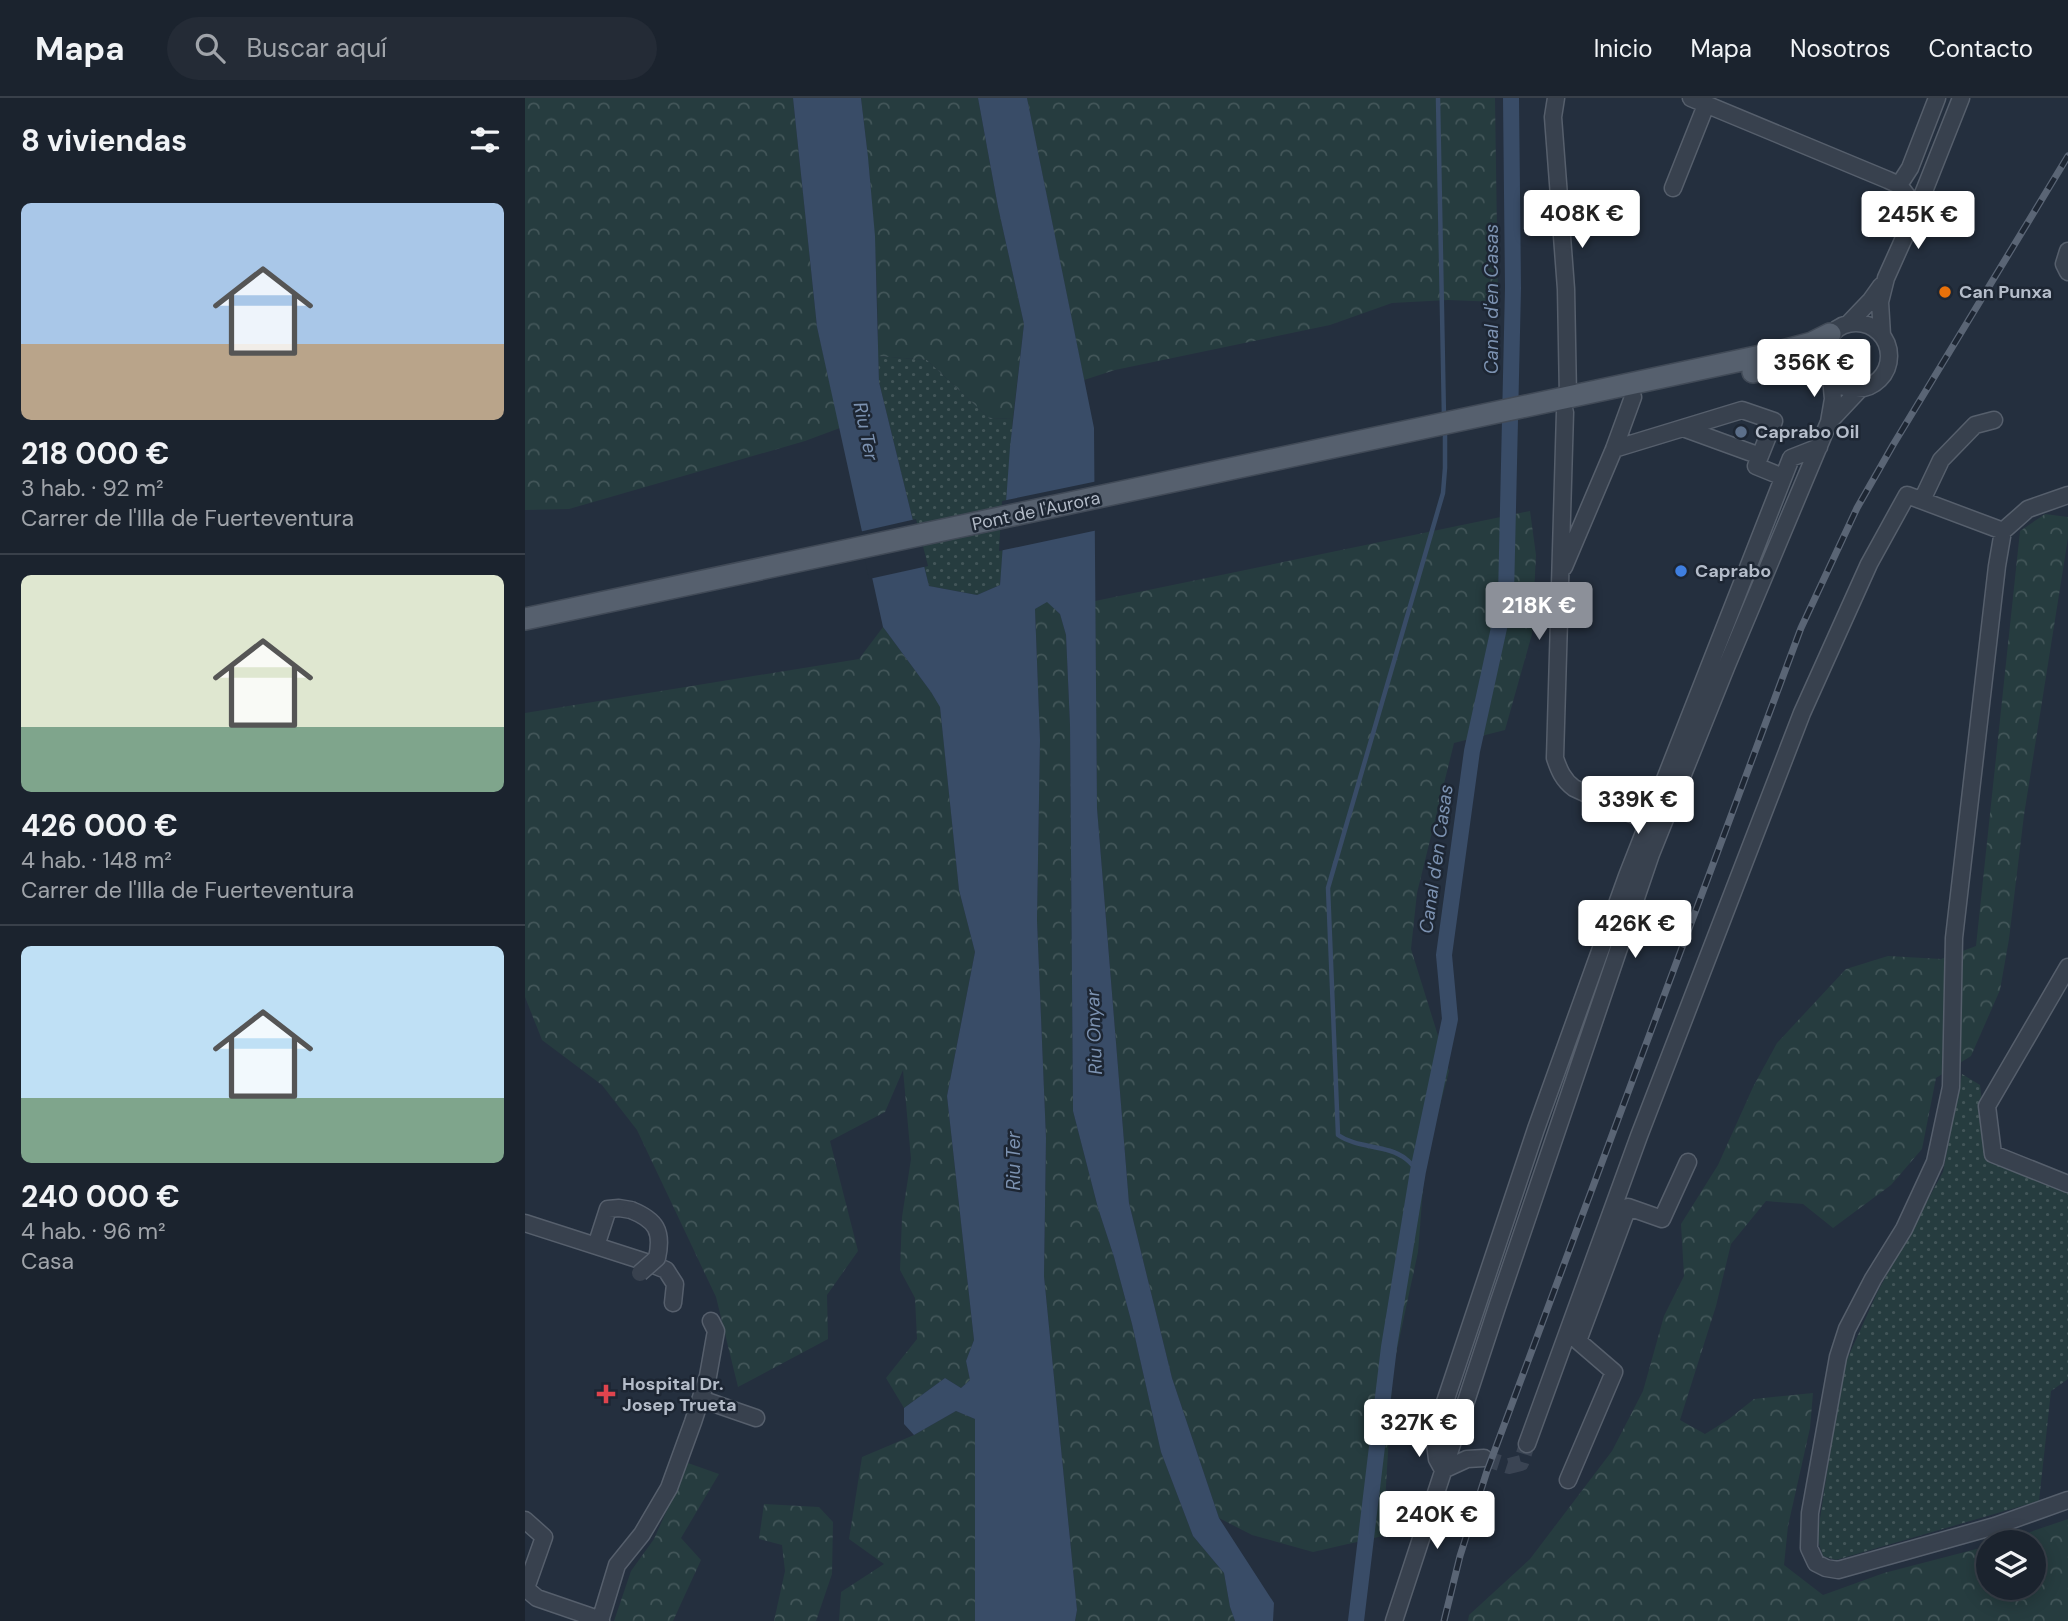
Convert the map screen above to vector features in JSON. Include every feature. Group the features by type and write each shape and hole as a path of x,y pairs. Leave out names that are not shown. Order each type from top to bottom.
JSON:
{"main road":[{"path":"1556,407 1633,397 1784,358 1840,329"},
{"path":"1556,407 1784,358 1811,365 1828,374"},
{"name":"Pont de l'Aurora","path":"525,620 1556,407"},
{"name":"Pont de l'Aurora","path":"525,633 1268,473 1556,407"}],"street":[{"path":"1556,98 1553,117 1566,289 1556,407 1560,578 1554,748 1558,767 1566,782 1574,788 1655,823"},
{"path":"1691,98 1899,186 1917,209"},
{"path":"1899,186 1910,167 1937,98"},
{"path":"1655,823 1727,665 1829,422 1833,399 1823,363 1823,348 1871,300 1886,278 1961,98"},
{"path":"1672,188 1706,105"},
{"path":"2068,251 2064,264 2068,272"},
{"path":"1829,422 1860,389 1877,382 1887,368 1889,351 1882,335 1880,302 1886,278"},
{"path":"1840,329 1867,325 1882,335"},
{"path":"1828,374 1843,386 1860,389"},
{"path":"1560,578 1615,449 1633,397"},
{"path":"1615,449 1742,410 1774,421 1756,466 1783,477"},
{"path":"1922,500 1941,460 1975,425 1994,420"},
{"path":"1683,428 1760,456"},
{"path":"1394,1621 1443,1470 1437,1459 1434,1435 1536,1129 1655,823 1783,477 1791,458 1819,447"},
{"path":"1527,1444 1622,1205 1802,713 1870,564 1907,495 2003,531"},
{"path":"2068,495 2028,509 2003,531 1954,938 1951,1087 1935,1162 1904,1229 1873,1279 1847,1329 1838,1357 1809,1513 1809,1548 1816,1563 1826,1569 1839,1570 1995,1526 2068,1500"},
{"path":"2068,967 1987,1106 1993,1154 2068,1184"},
{"path":"1622,1205 1662,1219 1688,1161"},
{"path":"1568,1479 1615,1372 1578,1341 1622,1205"},
{"path":"596,1246 608,1209 619,1208 645,1215 660,1236 657,1258 640,1273"},
{"path":"525,1223 666,1270 674,1284 673,1303"},
{"path":"525,1520 544,1537 533,1547 526,1588 537,1598 600,1621 617,1565 642,1534 669,1488 708,1376 716,1331 711,1321"},
{"path":"701,1399 756,1418"},
{"path":"1443,1470 1467,1459 1484,1458"}],"green space":[{"path":"525,98 793,98 817,327 840,428 805,441 569,509 525,510"},
{"path":"861,98 978,98 998,207 1024,324 1013,418 990,419 927,360 878,356 874,227"},
{"path":"1027,98 1495,98 1498,302 1448,300 1392,303 1330,325 1115,370 1084,380"},
{"path":"878,356 927,360 990,419 1013,418 1000,585 977,595 929,586 879,382"},
{"path":"1530,511 1536,555 1532,634 1505,730 1454,743 1417,893 1411,949 1449,1071 1425,1162 1418,1252 1393,1368 1383,1536 1313,1552 1252,1535 1219,1518 1172,1378 1129,1203 1097,808 1095,601"},
{"path":"2045,514 2068,517 2068,538 2024,815 2000,990 1971,1056 1936,1078 1922,1149 1891,1185 1833,1228 1803,1204 1766,1201 1731,1244 1716,1306 1680,1420 1705,1434 1754,1399 1813,1393 1810,1428 1788,1526 1784,1565 1823,1595 1884,1573 1976,1549 1976,1600 2046,1600 2046,1530 2036,1530 2068,1519 2068,1621 1468,1621 1469,1615 1530,1559 1612,1451 1643,1391 1664,1316 1684,1276 1681,1224 1718,1165 1753,1087 1777,1043 1846,969 1888,956 1941,959 1976,946 2020,531"},
{"path":"1047,601 1060,614 1066,635 1070,725 1073,1111 1132,1324 1161,1452 1193,1536 1224,1573 1235,1621 1075,1621 1077,1610 1044,1276 1046,1138 1037,920 1040,740 1035,609"},
{"path":"883,627 940,706 959,890 975,952 947,1096 974,1340 966,1361 970,1380 961,1388 945,1378 904,1408 886,1378 917,1339 915,1298 900,1270 902,1217 911,1159 903,1070 885,1112 830,1141 858,1251 827,1295 828,1339 738,1387 716,1297 637,1130 602,1085 542,1040 525,997 525,713 859,659"},
{"path":"1962,1074 1980,1085 1989,1159 2068,1189 2068,1379 2051,1391 2039,1501 1836,1560 1823,1556 1817,1538 1843,1368 1878,1291 1943,1172"},
{"path":"956,1411 975,1419 975,1621 839,1621 841,1592 884,1564 849,1539 862,1457 914,1435"},
{"path":"688,1463 719,1474 681,1538 701,1560 673,1621 614,1621 631,1571 654,1539"},
{"path":"764,1504 819,1507 833,1522 832,1574 816,1621 774,1621 785,1571 782,1545 759,1539"}],"water":[{"path":"793,98 861,98 875,236 879,382 929,586 977,595 1000,585 1010,447 1024,324 998,207 978,98 1027,98 1094,428 1097,808 1129,1203 1172,1378 1219,1518 1274,1603 1273,1621 1235,1621 1224,1573 1193,1536 1161,1452 1132,1324 1073,1111 1070,725 1066,635 1060,614 1047,602 1035,609 1040,740 1037,920 1046,1138 1044,1276 1077,1610 1075,1621 975,1621 975,1419 956,1411 914,1435 904,1424 904,1408 945,1378 961,1388 970,1380 966,1361 974,1340 947,1096 975,952 959,890 940,707 883,627 817,327"}],"pier":[{"path":"1098,481 1098,530 999,551 1002,501"},
{"path":"916,519 928,566 869,579 859,532"}],"waterway":[{"path":"1438,98 1444,418"},
{"name":"Canal d'en Casas","path":"1356,1621 1389,1347 1418,1171 1450,1019 1444,955 1472,751 1506,596 1513,288 1511,98"},
{"path":"1418,1171 1398,1154 1354,1143 1338,1135 1328,888 1443,493 1445,431"}],"tunnel":[{"path":"1484,1458 1509,1466 1521,1463 1527,1444"}],"railway":[{"path":"1444,1621 1460,1556 1487,1471 1801,628 1857,508 2068,156"}],"place":[{"name":"Can Punxa","path":"1945,292"},
{"name":"Caprabo Oil","path":"1741,432"},
{"name":"Caprabo","path":"1681,571"},
{"name":"Hospital Dr. Josep Trueta","path":"606,1394"}],"water label":[{"name":"Riu Ter","path":"866,431"},
{"name":"Riu Onyar","path":"1094,1032"},
{"name":"Riu Ter","path":"1013,1161"}]}
